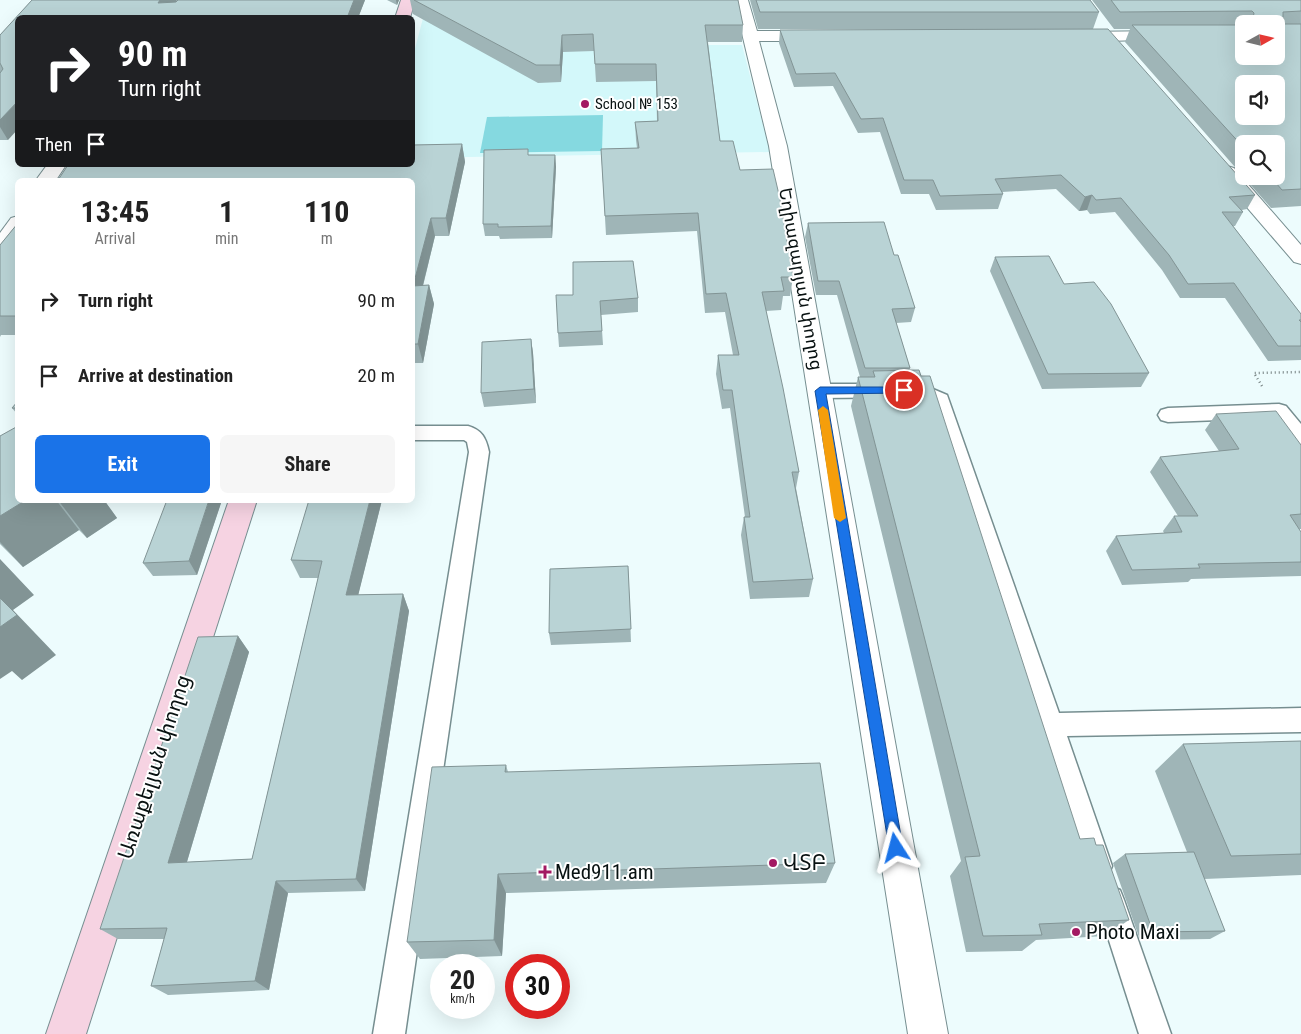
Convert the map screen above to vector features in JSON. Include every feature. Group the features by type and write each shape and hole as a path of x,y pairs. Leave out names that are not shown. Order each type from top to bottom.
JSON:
{"street":[{"path":"403,15 408,0"},
{"name":"Եղիազարյան փողոց","path":"742,0 749,36 778,146 928,1034"},
{"path":"1098,22 1123,52"},
{"path":"749,36 837,36"},
{"path":"1061,36 1177,36"},
{"path":"1214,156 1301,258"},
{"path":"47,178 55,167"},
{"path":"0,248 15,226"},
{"name":"Առաքելյան փողոց","path":"66,1034 242,503"}],"lane":[{"path":"820,391 921,390 940,400 1155,1034"},
{"path":"1168,415 1279,411 1301,437"},
{"path":"389,1034 479,452 476,439 468,433 415,433"},
{"path":"1049,725 1301,720"}],"path":[{"path":"1279,411 1254,373 1301,372"}],"shaded area":[{"name":"School № 153","path":"564,0 704,45 742,45 770,152 415,158 415,48 426,7"},
{"path":"603,115 602,151 480,153 487,117"}],"building":[{"path":"32,0 160,0 158,3 176,2 178,0 354,0 348,15 18,15"},
{"path":"414,0 738,0 743,25 705,25 720,141 733,141 740,170 773,169 780,199 793,277 781,277 784,291 762,292 799,472 792,472 813,579 753,582 744,517 750,517 732,390 723,390 718,355 739,355 726,293 706,294 698,213 605,216 601,149 639,148 635,122 658,121 656,64 595,64 593,34 562,35 560,65 536,65"},
{"path":"756,0 1090,0 1099,12 760,12"},
{"path":"1111,0 1301,0 1301,11 1283,12 1283,15 1254,15 1252,11 1120,12"},
{"path":"15,19 15,104 0,120 0,73 3,69 0,63 0,35"},
{"path":"1285,24 1301,24 1301,189 1282,190 1278,185 1285,185 1285,135 1235,135 1235,138 1132,25 1235,25 1235,65 1285,65"},
{"path":"1108,29 1235,172 1235,185 1246,185 1255,195 1229,197 1243,212 1222,212 1301,314 1301,320 1299,320 1301,322 1301,346 1278,346 1234,283 1188,284 1169,255 1121,198 1096,200 1092,195 1085,197 1061,175 995,179 1003,194 940,196 933,180 904,180 883,118 861,119 835,73 796,74 780,30"},
{"path":"462,144 446,218 431,218 415,278 415,178 59,178 67,167 415,167 415,145"},
{"path":"528,149 528,155 555,155 551,226 498,227 498,224 483,224 484,150"},
{"path":"884,222 894,255 898,255 915,308 892,309 910,368 865,368 839,281 818,281 808,223"},
{"path":"15,227 15,316 0,316 0,245"},
{"path":"1049,256 1064,284 1094,282 1111,304 1149,373 1048,374 995,257"},
{"path":"633,261 638,298 600,301 602,331 558,333 556,295 573,295 573,262"},
{"path":"429,285 418,344 415,344 415,286"},
{"path":"531,339 534,389 481,393 482,342"},
{"path":"919,370 921,376 930,376 1080,839 1094,838 1096,845 1103,845 1129,920 1039,924 1042,935 983,936 965,857 980,856 858,377 875,377 873,371"},
{"path":"1276,411 1301,445 1301,514 1290,515 1301,532 1301,562 1198,564 1200,568 1132,570 1116,536 1182,532 1174,516 1198,516 1160,457 1239,449 1216,414"},
{"path":"15,428 15,503 21,503 0,516 0,436"},
{"path":"166,503 208,503 189,561 143,563"},
{"path":"308,503 369,503 346,595 403,594 356,879 276,881 255,981 151,986 167,928 100,929 198,637 238,636 168,863 252,859 322,561 291,560"},
{"path":"628,566 631,629 549,633 550,569"},
{"path":"0,598 17,615 0,627"},
{"path":"1301,741 1301,854 1231,856 1183,744"},
{"path":"820,763 835,863 498,874 494,940 407,942 432,767 506,765 505,772"},
{"path":"1194,852 1225,931 1153,932 1125,854"}],"slow traffic":[{"path":"823,410 840,518"}],"place":[{"name":"School № 153","path":"585,104"},
{"name":"ՎՏԲ","path":"773,863"},
{"name":"Med911.am","path":"545,872"},
{"name":"Photo Maxi","path":"1076,932"}],"route":[{"path":"896,848 820,391 904,390"}]}
